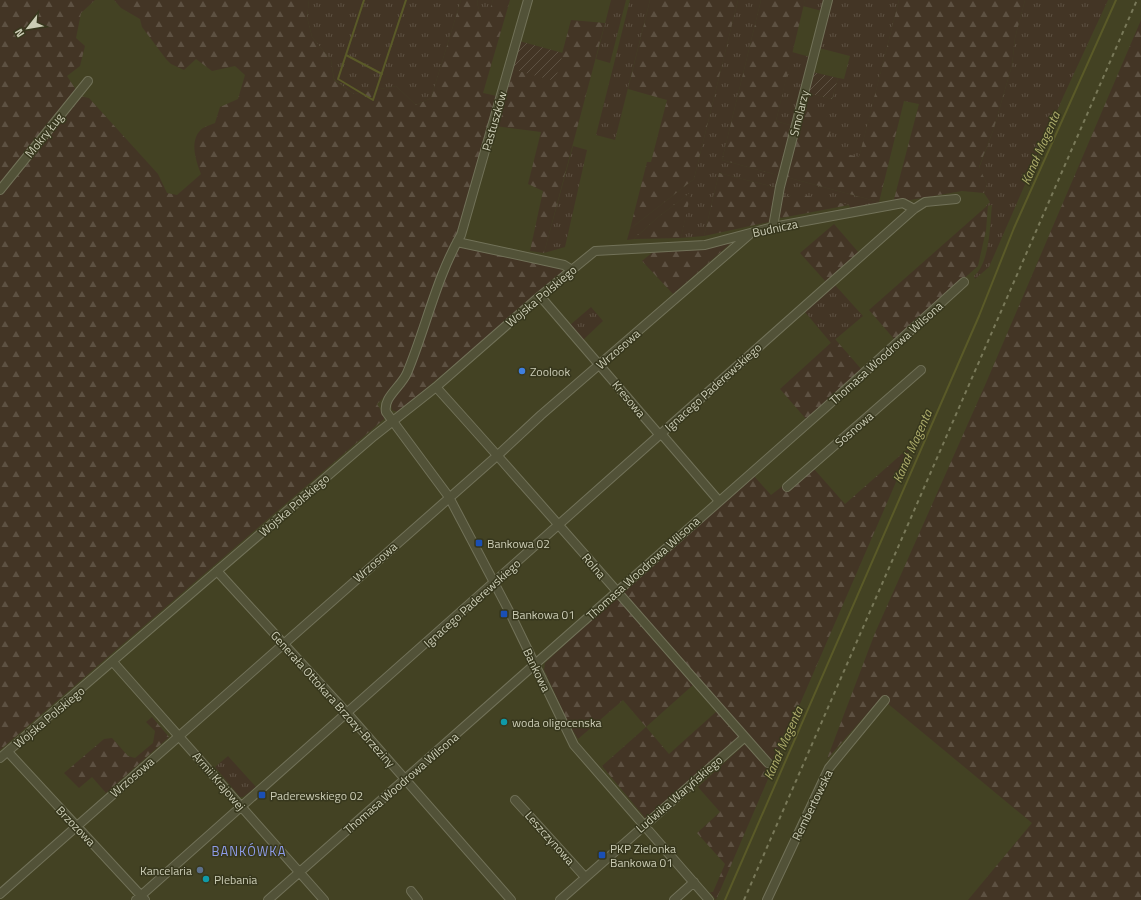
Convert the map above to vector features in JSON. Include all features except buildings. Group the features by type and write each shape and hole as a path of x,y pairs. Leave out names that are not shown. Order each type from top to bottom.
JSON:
{"street":[{"name":"Pastuszków","path":"392,421 386,412 385,403 406,374 448,257 457,242 468,212 528,0"},
{"name":"Smolarzy","path":"773,227 780,187 828,0"},
{"name":"Mokry Ług","path":"0,190 88,80"},
{"path":"914,209 925,202 956,199"},
{"name":"Budnicza","path":"590,255 595,252 606,250 705,245 773,227 903,203 914,209"},
{"name":"Ignacego Paderewskiego","path":"141,899 807,302 914,209"},
{"name":"Wrzosowa","path":"0,894 449,497 498,456 541,415 751,233"},
{"path":"457,242 564,265 572,270"},
{"name":"Wojska Polskiego","path":"0,758 392,421 436,387 540,296 590,255"},
{"name":"Thomasa Woodrowa Wilsona","path":"268,900 825,408 964,282"},
{"name":"Kresowa","path":"540,296 719,501"},
{"name":"Sosnowa","path":"787,487 921,370"},
{"name":"Rolna","path":"436,387 560,524 616,592 768,763"},
{"name":"Bankowa","path":"392,421 449,497 494,583 574,745 709,900"},
{"name":"Generała Ottokara Brzozy-Brzeziny","path":"218,571 406,779 511,900"},
{"name":"Armii Krajowej","path":"113,662 324,900"},
{"name":"Rembertowska","path":"767,900 829,768 885,700"},
{"name":"Ludwika Waryńskiego","path":"560,900 745,737"},
{"name":"Brzozowa","path":"8,752 64,814 78,825 141,899"},
{"name":"Leszczynowa","path":"515,800 585,877"},
{"path":"674,900 694,882"},
{"path":"411,892 418,900"}],"green space":[{"path":"0,0 95,0 81,13 76,38 85,46 80,66 67,76 80,96 89,98 158,174 167,193 177,195 201,174 194,150 194,144 198,133 204,127 215,123 220,107 238,99 245,75 235,66 212,71 196,59 184,70 171,64 142,27 140,19 121,8 114,0 309,0 307,17 312,37 331,60 334,80 354,94 396,86 416,105 431,98 461,0 478,0 477,3 482,19 489,12 493,0 510,0 483,93 497,96 458,238 466,248 559,266 563,273 398,412 392,410 391,402 386,395 377,404 385,417 384,419 0,750"},
{"path":"309,0 461,0 431,98 416,105 396,86 354,94 334,79 331,60 312,37 307,17"},
{"path":"478,0 493,0 490,12 482,20 477,3"},
{"path":"611,0 626,0 610,63 596,59"},
{"path":"630,0 650,0 615,140 596,135"},
{"path":"650,0 738,0 694,179 630,229 647,162 651,162 667,100 628,89"},
{"path":"738,0 761,0 722,160 781,176 778,188 719,173 704,236 681,238 690,193 657,218 634,239 627,240 630,229 694,179"},
{"path":"761,0 805,0 776,121 793,126 781,176 722,160"},
{"path":"805,0 825,0 822,11 803,6"},
{"path":"831,0 899,0 859,158 826,149 802,110 808,93 832,99 838,78 844,79 850,56 819,48"},
{"path":"899,0 1025,0 1015,38 1012,65 994,128 979,167 987,184 984,193 962,191 893,203 919,104 904,101 879,202 786,177 802,110 834,119 826,149 859,157"},
{"path":"1025,0 1108,0 1064,95 989,267 975,279 974,276 979,270 986,253 990,232 992,205 986,206 990,202 984,193 987,184 979,168 994,128 1012,65 1015,38"},
{"path":"571,20 605,23 544,253 530,251 543,191 528,184 541,132 495,126 511,69 555,80"},
{"path":"1141,20 1141,900 968,900 1032,823 881,698 827,759 875,633 986,383"},
{"path":"519,41 563,53 555,81 511,69"},
{"path":"792,52 810,57 793,126 776,121"},
{"path":"813,72 838,78 832,99 808,93"},
{"path":"573,146 587,150 565,247 544,253"},
{"path":"719,173 778,188 769,222 704,236"},
{"path":"786,177 879,202 878,205 851,211 849,205 791,195 787,197 782,195"},
{"path":"691,192 681,238 634,239 657,218"},
{"path":"795,193 849,205 781,218 777,214 782,195 787,197"},
{"path":"988,205 986,230 978,266 895,340 869,310"},
{"path":"834,224 859,253 826,282 800,253"},
{"path":"731,243 673,294 642,261 654,251 701,248"},
{"path":"835,285 863,316 831,343 805,312"},
{"path":"591,307 603,321 583,340 570,325"},
{"path":"835,339 862,370 806,419 780,389"},
{"path":"912,445 774,764 622,592 754,476 771,495 784,485 789,491 814,469 845,504"},
{"path":"616,597 693,685 646,727 623,700 578,739 569,724 544,670 545,663"},
{"path":"717,711 741,738 647,820 602,766 646,727 669,754"},
{"path":"152,717 169,737 106,793 92,777 79,788 64,773 104,739 112,738 128,756 135,758 153,743 155,731 146,722"},
{"path":"745,744 771,772 716,900 710,892 713,892 725,864 697,833 720,812 698,787"},
{"path":"228,756 256,787 243,797 240,797 215,767"}],"waterway":[{"path":"364,0 338,79 373,100 406,0"},
{"name":"Kanał Magenta","path":"725,900 979,316 1014,228 1116,0"},
{"path":"346,55 382,74"}],"railway":[{"path":"744,900 1137,0"}],"place":[{"name":"Zoolook","path":"522,371"},
{"name":"Bankowa 02","path":"479,543"},
{"name":"Bankowa 01","path":"504,614"},
{"name":"woda oligocenska","path":"504,722"},
{"name":"Paderewskiego 02","path":"262,795"},
{"name":"PKP Zielonka Bankowa 01","path":"602,855"},
{"name":"Kancelaria","path":"200,870"},
{"name":"Plebania","path":"206,879"}],"district":[{"name":"BANKÓWKA","path":"249,851"}]}
